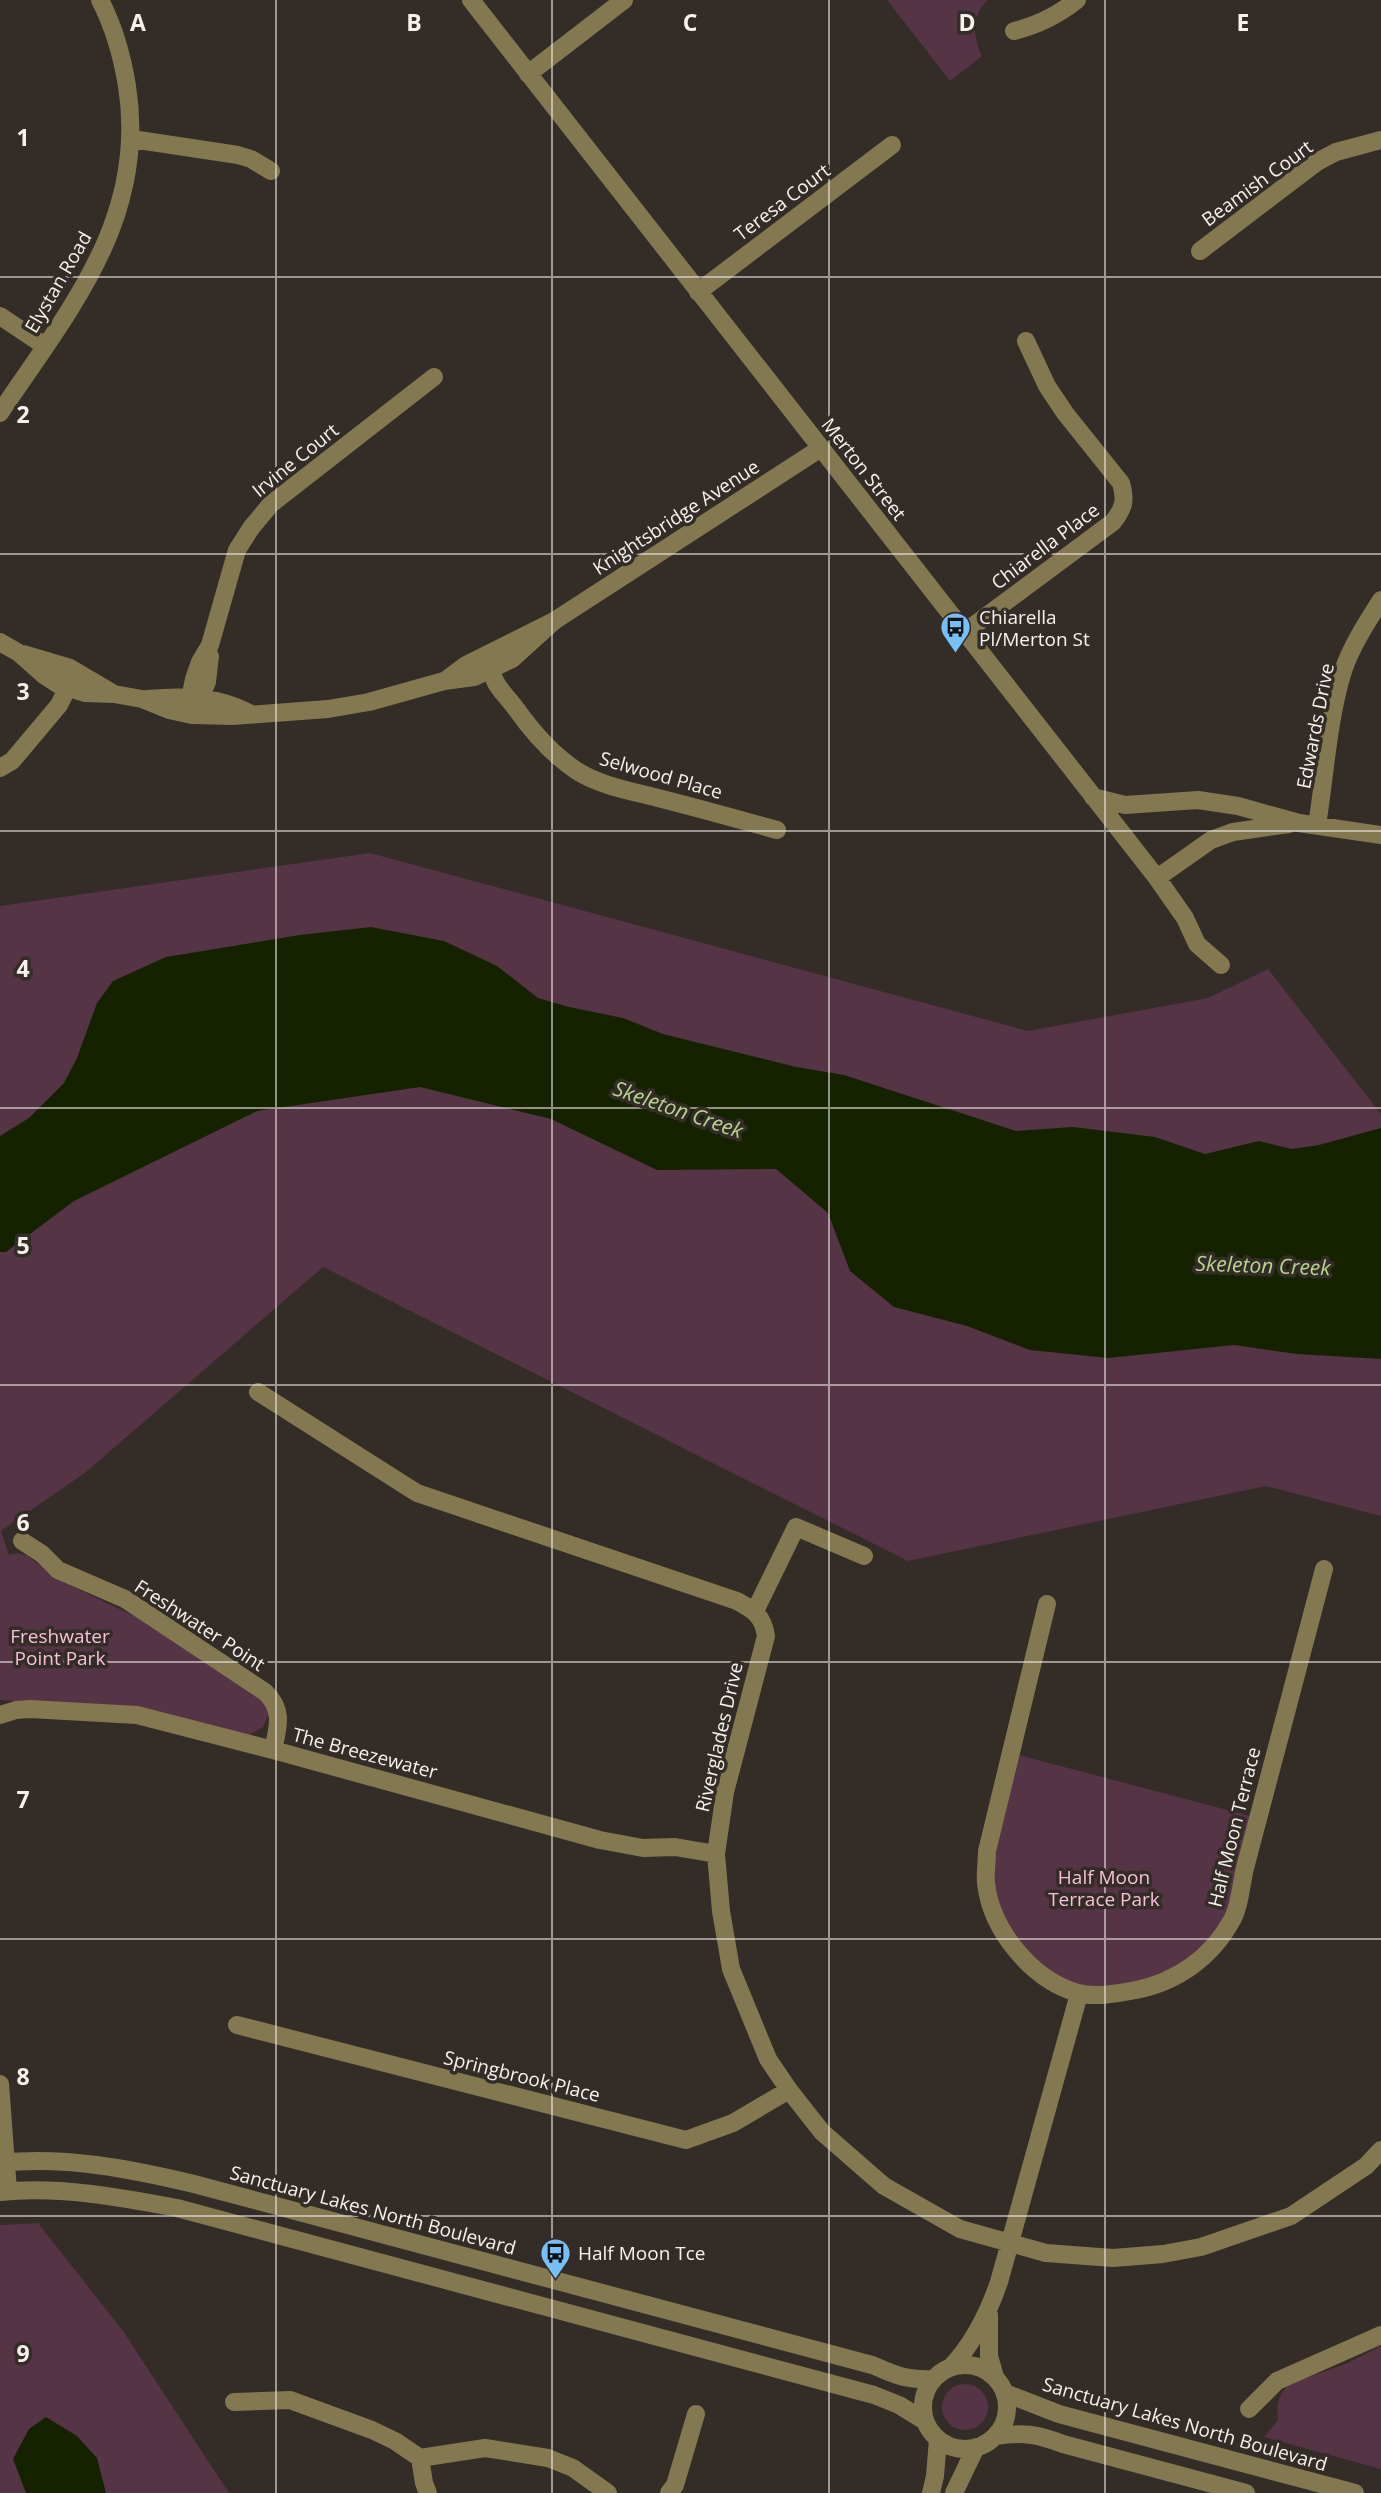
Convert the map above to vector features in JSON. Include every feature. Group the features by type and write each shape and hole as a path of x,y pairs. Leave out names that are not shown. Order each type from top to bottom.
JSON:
{"street":[{"name":"Elystan Road","path":"0,413 89,277 104,250 123,197 132,139 130,103 117,40 100,0"},
{"name":"Merton Street","path":"471,0 1157,878 1185,918 1197,944 1221,965"},
{"path":"528,74 624,0"},
{"path":"1014,31 1035,26 1062,12 1077,0"},
{"path":"132,139 238,155 271,171"},
{"name":"Beamish Court","path":"1200,251 1317,162 1336,152 1381,140"},
{"name":"Teresa Court","path":"698,292 892,145"},
{"path":"0,316 45,346"},
{"name":"Chiarella Place","path":"965,632 1113,522 1123,509 1125,496 1122,482 1065,413 1047,386 1026,341"},
{"name":"Irvine Court","path":"194,704 207,682 210,645 237,550 251,527 271,504 434,377"},
{"name":"Knightsbridge Avenue","path":"0,642 19,653 45,677 62,685 85,693 142,699 169,710 194,704 233,716 328,709 382,699 443,681 474,677 554,621 821,448"},
{"name":"Edwards Drive","path":"1308,824 1343,671 1368,619 1381,600"},
{"name":"Knightsbridge Avenue","path":"19,653 70,668 114,695"},
{"name":"Selwood Place","path":"493,663 492,678 499,690 552,752 578,771 593,779 777,830"},
{"path":"0,768 12,761 41,725 48,701 62,685 70,668"},
{"path":"1093,797 1125,805 1198,800 1238,806 1308,824 1381,835"},
{"path":"1157,878 1211,840 1233,832 1308,824"},
{"path":"258,1392 417,1493 737,1601 755,1611 796,1527 864,1556"},
{"name":"Freshwater Point","path":"22,1541 42,1554 58,1570 125,1600 265,1692 276,1702 278,1712 273,1750"},
{"name":"Half Moon Terrace","path":"1047,1604 987,1851 986,1884 995,1916 1024,1961 1046,1978 1079,1994 1115,1994 1156,1986 1179,1975 1200,1960 1234,1918 1324,1569"},
{"name":"Riverglades Drive","path":"755,1611 764,1622 766,1636 725,1792 716,1854 731,1969 768,2059 789,2090 822,2132 884,2186 960,2229 1046,2253 1113,2258 1163,2254 1201,2247 1292,2216 1366,2166 1381,2150"},
{"name":"The Breezewater","path":"0,1715 30,1709 137,1715 600,1840 643,1848 676,1847 716,1854"},
{"path":"925,2421 924,2399 934,2379 950,2368 968,2349 990,2308 1079,1994"},
{"name":"Springbrook Place","path":"237,2025 686,2140 733,2123 789,2090"},
{"path":"0,2084 4,2192 68,2192 131,2199 177,2208 874,2395 899,2405 925,2421 938,2440 953,2447 976,2447 995,2436 1022,2432 1246,2493"},
{"name":"Sanctuary Lakes North Boulevard","path":"3,2162 88,2163 194,2183 872,2365 911,2380 934,2379"},
{"path":"990,2308 989,2356 995,2377 1005,2393 1006,2416 995,2436"},
{"path":"1249,2409 1277,2381 1381,2335"},
{"path":"950,2368 974,2366 995,2377"},
{"name":"Sanctuary Lakes North Boulevard","path":"1005,2393 1059,2414 1355,2493"},
{"path":"234,2402 290,2400 396,2441 420,2458 428,2493"},
{"path":"669,2493 675,2485 696,2414"},
{"path":"931,2493 938,2440"},
{"path":"954,2493 976,2447"},
{"path":"420,2458 485,2448 548,2458 573,2468 608,2493"}],"green space":[{"path":"887,0 987,0 978,13 975,27 976,41 982,56 950,81"},
{"name":"Freshwater Point Park","path":"370,853 1028,1031 1208,998 1268,969 1381,1114 1381,1516 1266,1486 908,1561 323,1267 86,1472 1,1531 9,1555 17,1553 28,1556 57,1579 136,1617 263,1700 269,1713 263,1727 249,1735 138,1710 0,1700 0,906"},
{"name":"Half Moon Terrace Park","path":"1011,1753 1258,1818 1234,1918 1200,1960 1115,1994 1047,1977 995,1916 987,1851"},
{"path":"38,2223 123,2331 229,2493 0,2493 0,2225"},
{"path":"1381,2346 1381,2469 1264,2437 1278,2420 1279,2400 1289,2384 1348,2363"},
{"path":"965,2384 981,2391 988,2407 981,2423 965,2430 949,2423 942,2407 949,2391"}],"water":[{"name":"Skeleton Creek","path":"371,927 444,941 497,966 538,998 623,1018 663,1034 796,1067 844,1075 1016,1131 1073,1127 1155,1137 1205,1154 1259,1141 1292,1149 1319,1145 1381,1128 1381,1359 1297,1354 1234,1345 1108,1358 1030,1350 967,1326 894,1307 850,1271 828,1213 776,1169 657,1170 551,1119 420,1087 257,1111 74,1201 6,1252 0,1252 0,1136 29,1118 64,1083 77,1058 97,1003 113,981 166,957 300,935"},
{"path":"46,2417 77,2436 97,2458 106,2493 26,2493 13,2459 29,2429"}],"place":[{"name":"Chiarella Pl/Merton St","path":"956,655"},
{"name":"Half Moon Tce","path":"555,2280"}]}
